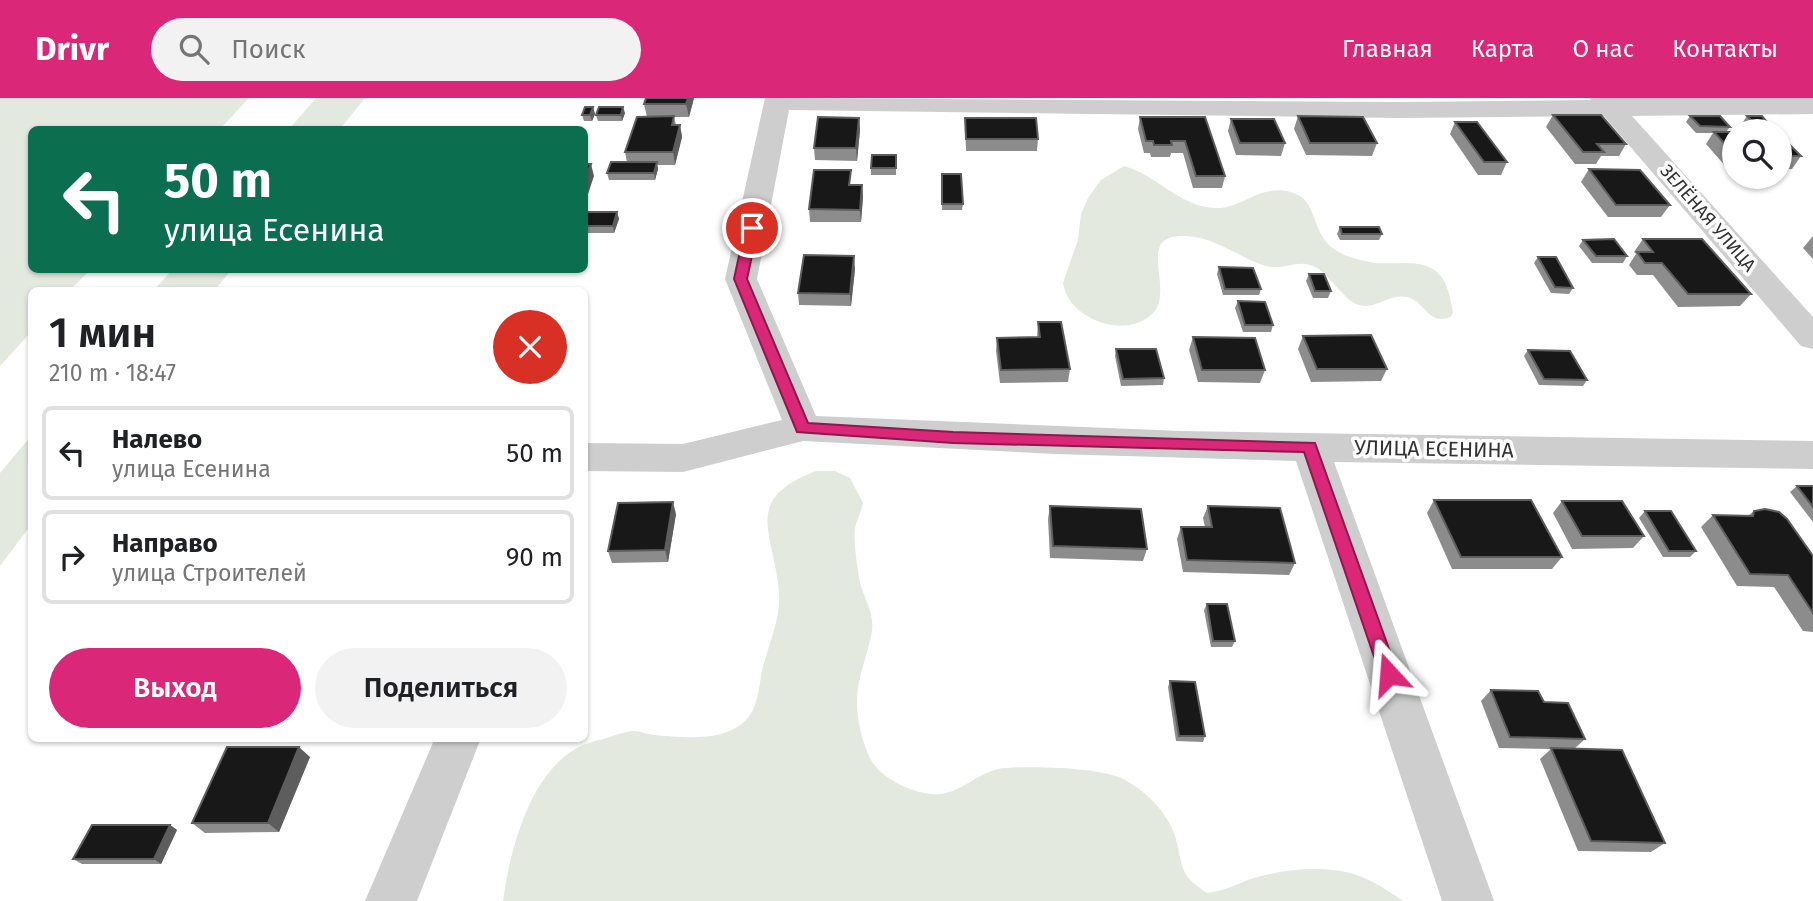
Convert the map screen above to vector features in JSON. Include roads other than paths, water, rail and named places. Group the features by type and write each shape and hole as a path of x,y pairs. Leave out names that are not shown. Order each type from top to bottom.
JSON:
{"street":[{"path":"803,428 741,279 778,100 1398,110 1606,102 1813,106"},
{"name":"ЗЕЛЁНАЯ УЛИЦА","path":"1606,102 1813,338"},
{"name":"УЛИЦА ЕСЕНИНА","path":"588,457 683,458 803,428 953,438 1813,455"},
{"path":"1310,447 1468,901"},
{"path":"391,901 455,742"}]}
